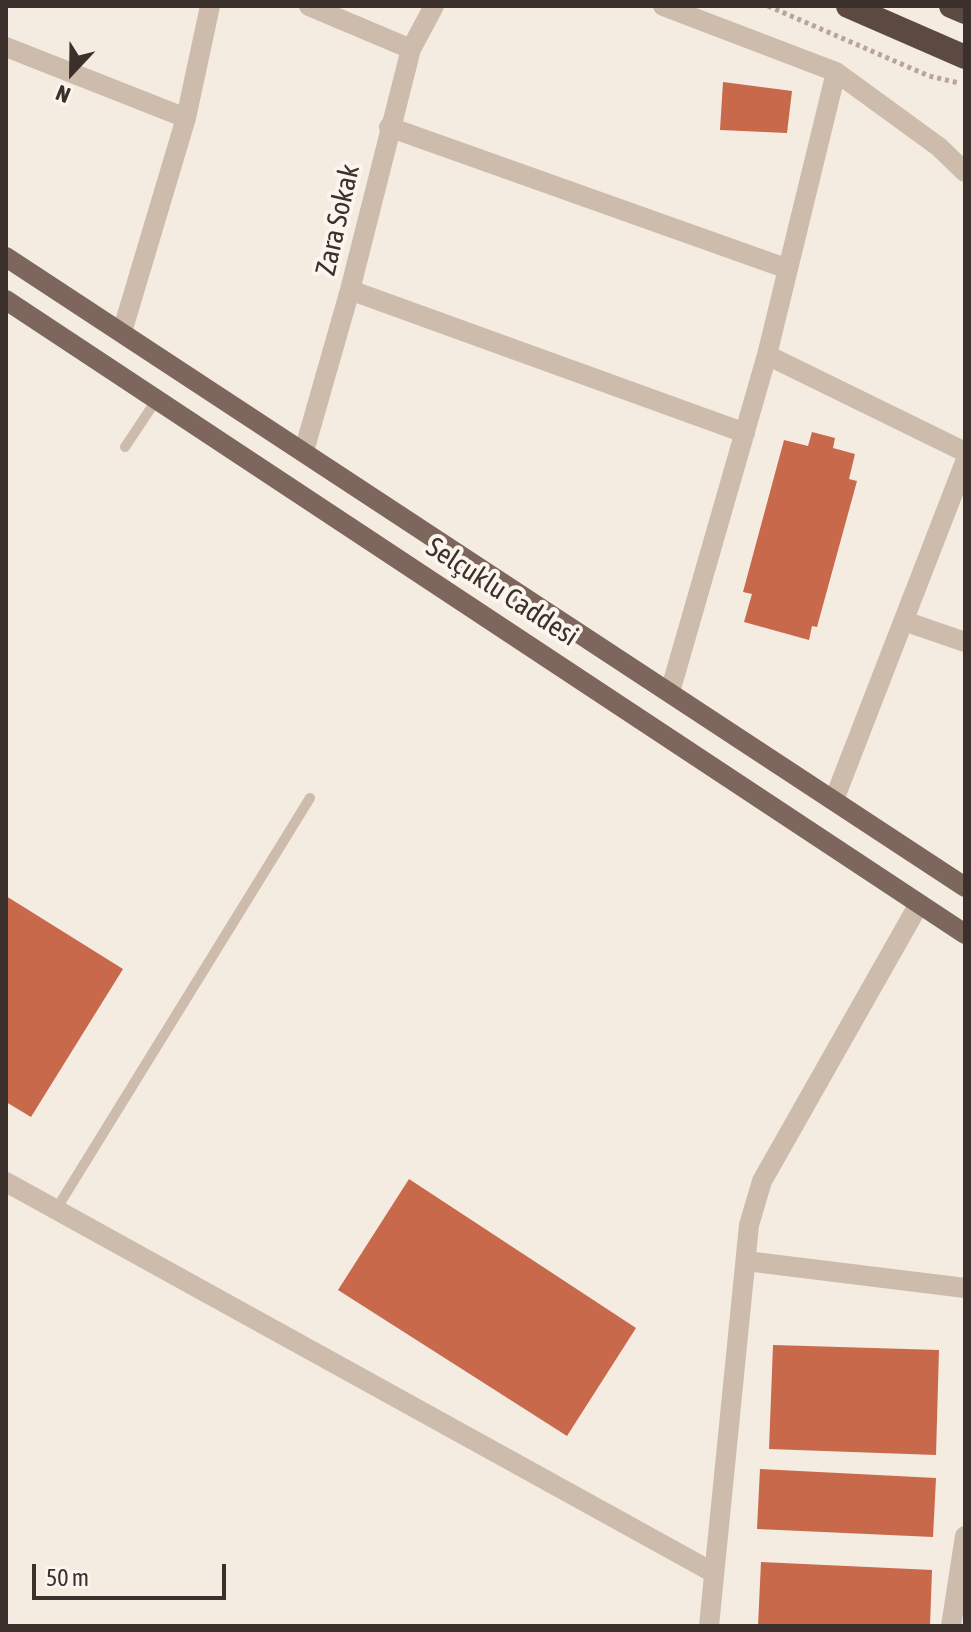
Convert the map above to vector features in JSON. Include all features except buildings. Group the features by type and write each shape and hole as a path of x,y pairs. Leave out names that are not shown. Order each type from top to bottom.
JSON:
{"highway":[{"path":"848,6 965,57"},
{"path":"951,6 965,12"}],"main road":[{"name":"Selçuklu Caddesi","path":"6,257 965,887"},
{"name":"Selçuklu Caddesi","path":"6,300 965,934"},
{"path":"157,399 178,369"},
{"path":"655,727 670,692"}],"street":[{"path":"122,332 186,118 210,6"},
{"path":"309,6 411,49"},
{"name":"Zara Sokak","path":"304,451 350,290 411,49 434,6"},
{"path":"663,6 836,72 939,147 965,172"},
{"path":"6,47 186,118"},
{"path":"670,692 767,355 836,72"},
{"path":"389,127 788,269"},
{"path":"350,290 745,433"},
{"path":"767,355 965,452"},
{"path":"834,800 965,462"},
{"path":"904,621 965,642"},
{"path":"709,1626 749,1225 762,1181 919,904"},
{"path":"6,1182 714,1573"},
{"path":"746,1261 965,1288"},
{"path":"951,1626 965,1536"}],"lane":[{"path":"125,447 157,399"},
{"path":"57,1208 310,798"}],"path":[{"path":"768,6 929,76 965,83"}]}
